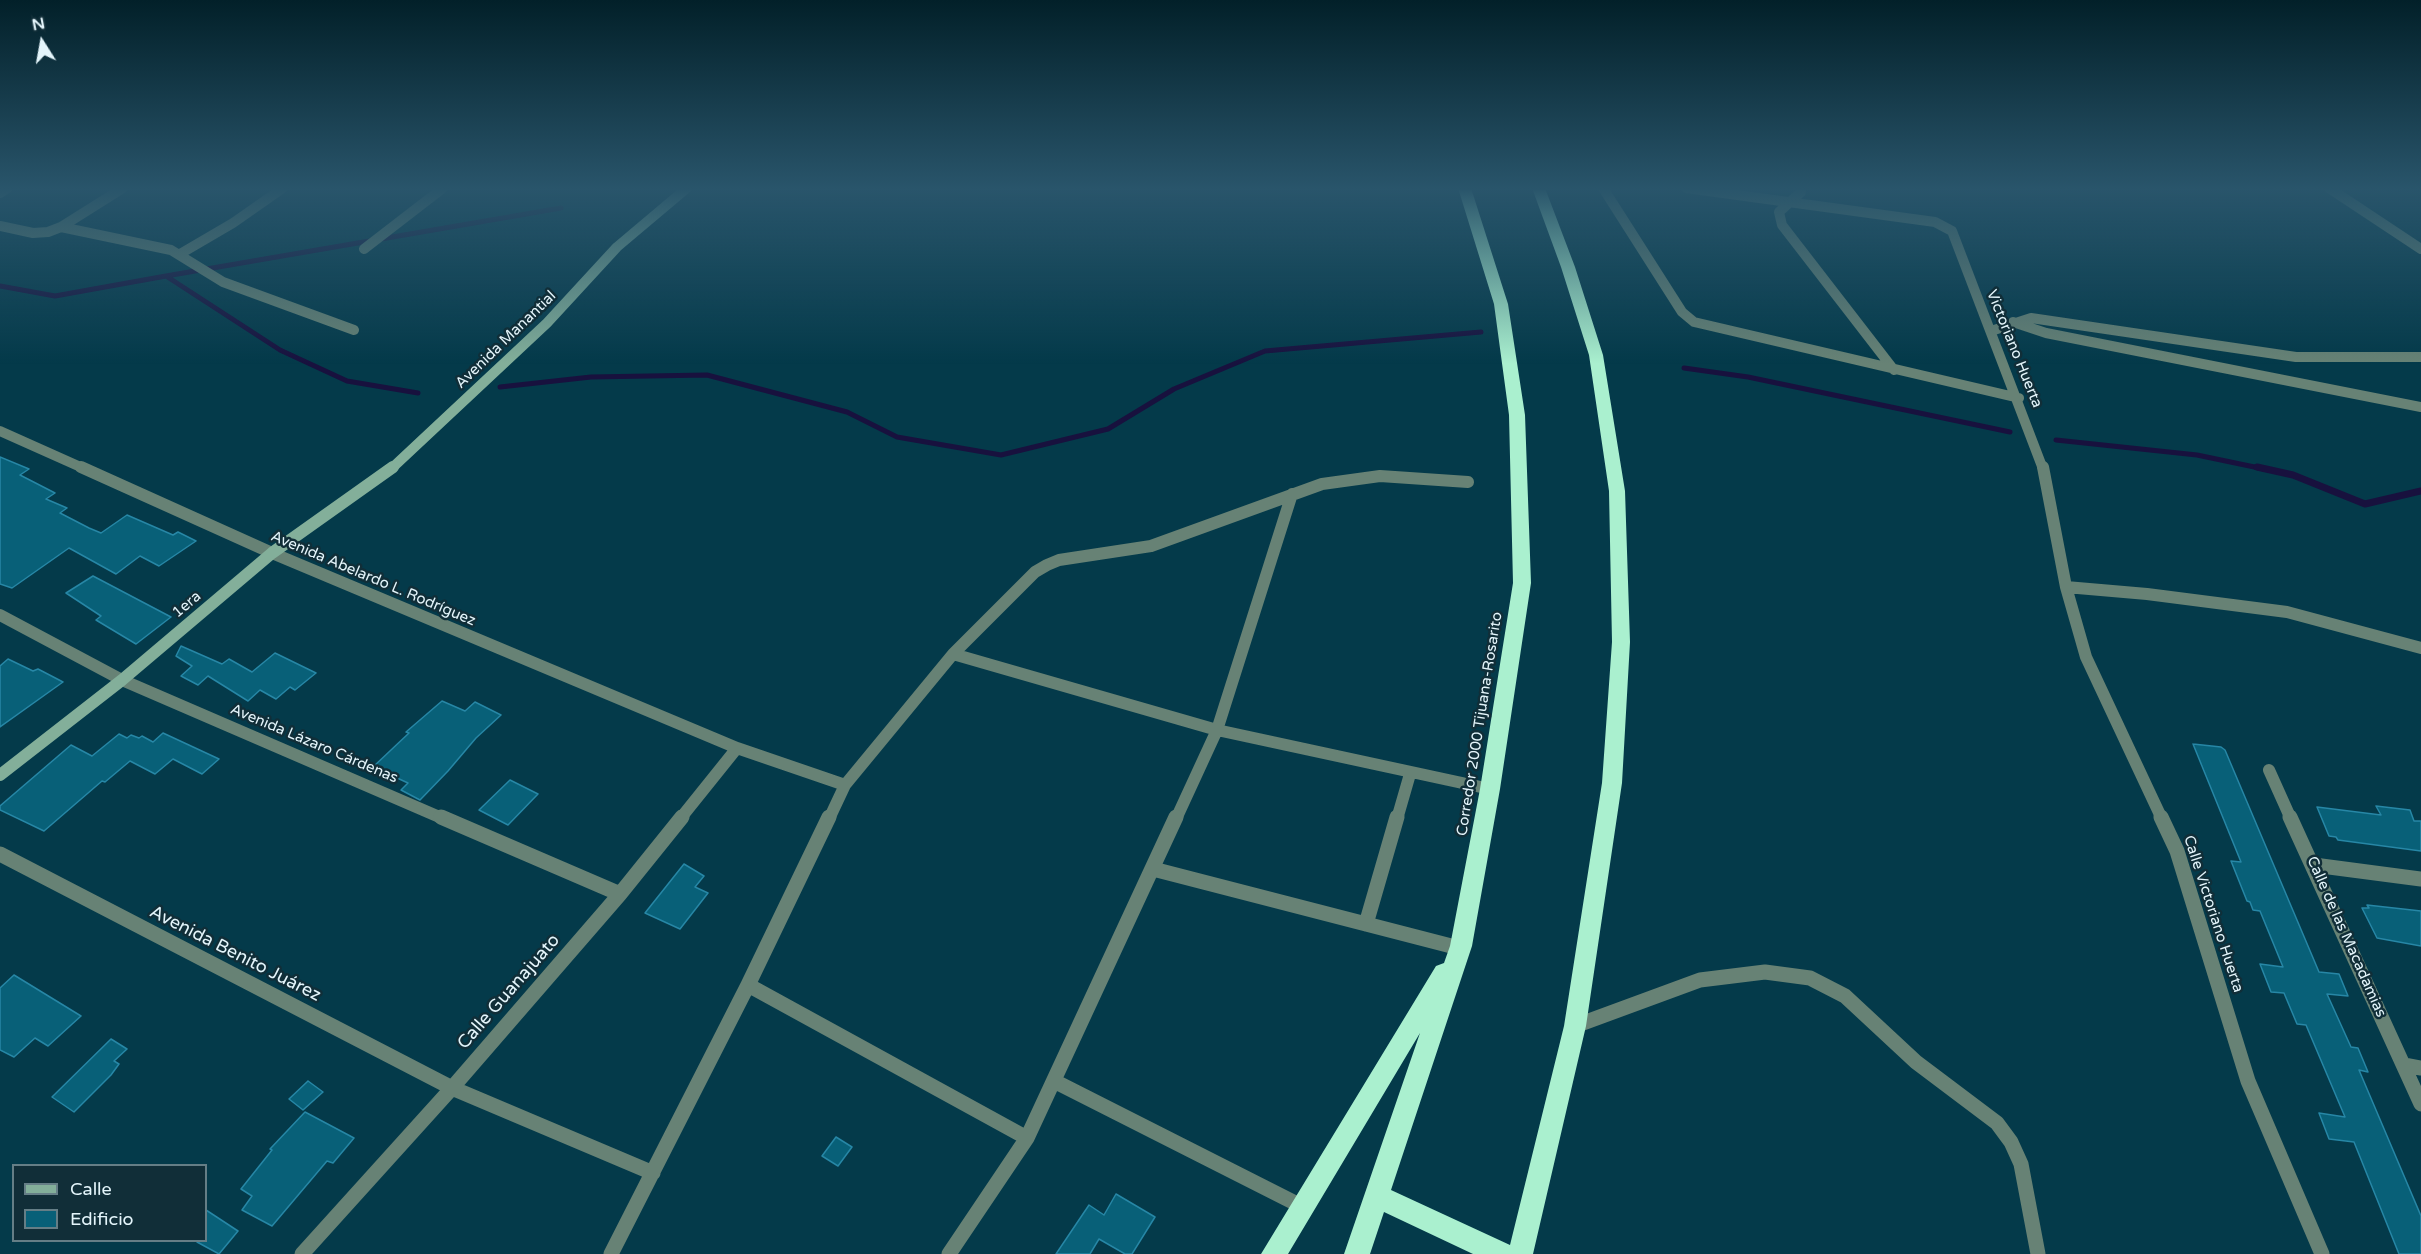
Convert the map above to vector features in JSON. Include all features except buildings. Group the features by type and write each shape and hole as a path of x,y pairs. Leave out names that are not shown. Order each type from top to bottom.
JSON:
{"highway":[{"name":"Corredor 2000 Tijuana-Rosarito","path":"1357,1254 1460,947 1490,789 1522,583 1517,415 1501,304 1483,247"},
{"path":"1520,1254 1575,1026 1612,783 1621,642 1617,491 1596,355 1560,247"},
{"path":"1274,1254 1460,947"},
{"path":"1377,1196 1501,1254"}],"main road":[{"name":"Avenida Manantial","path":"398,464 548,323 618,247"},
{"name":"1era","path":"0,775 122,680 272,553 398,464"}],"street":[{"path":"147,247 180,254 223,282 354,330"},
{"path":"180,254 193,247"},
{"path":"364,249 367,247"},
{"path":"1640,247 1682,312 1694,322 2019,398"},
{"path":"1799,247 1894,370"},
{"name":"Victoriano Huerta","path":"1958,247 2019,398 2049,483 2066,587"},
{"path":"1991,331 2012,322 2031,318 2296,357 2421,357"},
{"path":"2012,322 2046,333 2421,407"},
{"name":"Avenida Abelardo L. Rodríguez","path":"0,431 272,553 737,748 845,785"},
{"path":"611,1254 748,986 845,785 953,654 1035,572 1059,560 1151,546 1322,484 1380,476 1468,482"},
{"path":"949,1254 1027,1138 1217,730 1292,494"},
{"path":"2066,587 2147,594 2287,612 2421,648"},
{"name":"Calle Victoriano Huerta","path":"2066,587 2086,657 2177,851 2248,1081 2322,1254"},
{"name":"Avenida Lázaro Cárdenas","path":"0,615 122,680 620,894"},
{"path":"953,654 1217,730 1410,774 1490,789"},
{"name":"Calle Guanajuato","path":"302,1254 452,1088 620,894 737,748"},
{"name":"Calle de las Macadamias","path":"2269,770 2421,1104"},
{"path":"1366,924 1410,774"},
{"name":"Avenida Benito Juárez","path":"0,854 452,1088 652,1173"},
{"path":"2314,865 2421,879"},
{"path":"1153,869 1460,947"},
{"path":"1575,1026 1700,980 1765,972 1810,978 1845,996 1923,1068 1997,1123 2011,1142 2020,1164 2038,1254"},
{"path":"748,986 1027,1138"},
{"path":"2404,1065 2421,1068"},
{"path":"1054,1082 1303,1207"}],"waterway":[{"path":"166,276 337,247"},
{"path":"0,286 55,296 166,276"},
{"path":"166,276 280,350 347,381 418,393"},
{"path":"500,387 591,377 707,375 847,412 897,437 1001,455 1108,429 1174,389 1265,351 1481,332"},
{"path":"1684,368 1748,377 2010,432"},
{"path":"2056,440 2197,455 2264,469"},
{"path":"2257,467 2293,475 2365,504 2421,491"}]}
